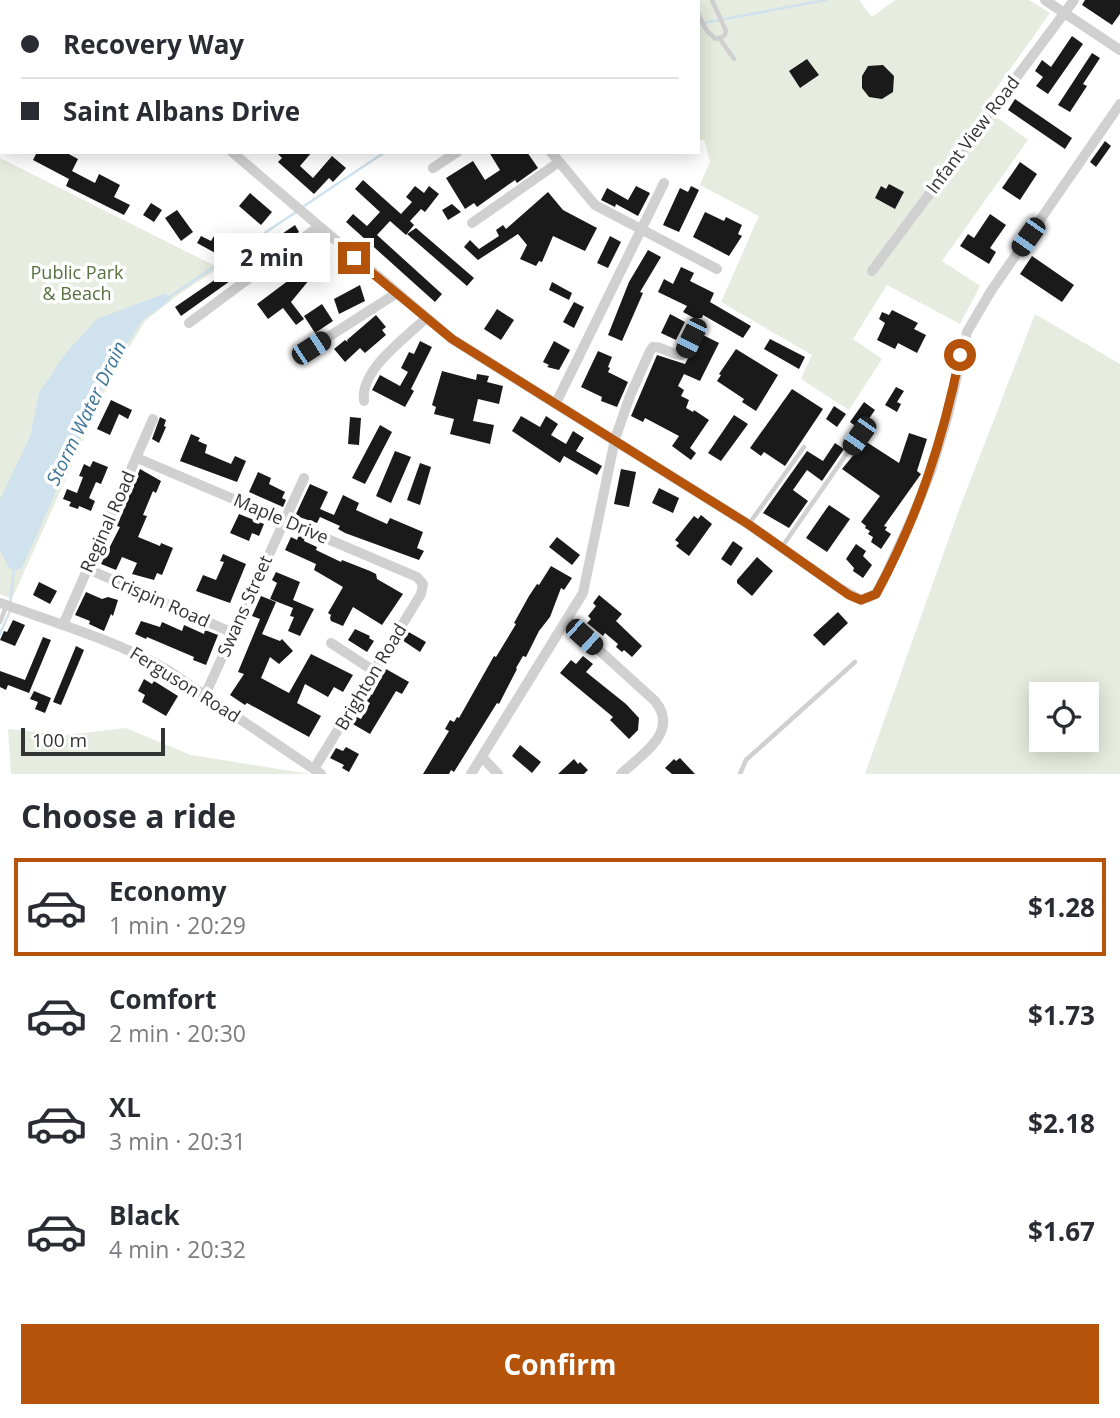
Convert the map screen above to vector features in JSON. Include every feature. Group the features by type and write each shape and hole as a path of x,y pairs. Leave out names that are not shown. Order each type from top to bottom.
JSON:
{"street":[{"path":"1045,0 1120,50"},
{"name":"Infant View Road","path":"872,271 1074,0"},
{"path":"234,154 452,339 615,439 748,524 849,595 861,600 876,594 913,516 931,471 948,415 967,332 977,312 1120,104"},
{"path":"433,168 454,154"},
{"path":"553,154 595,205 717,269"},
{"path":"472,223 559,162"},
{"path":"556,403 664,183"},
{"path":"189,323 318,227"},
{"path":"311,348 397,293"},
{"path":"364,401 363,390 372,370 426,318"},
{"path":"471,774 586,584 615,439 650,351 657,346 674,355 681,355 698,324"},
{"name":"Reginal Road","path":"62,625 153,419"},
{"name":"Maple Drive","path":"137,458 417,577 423,584"},
{"name":"Swans Street","path":"205,695 304,478"},
{"name":"Crispin Road","path":"88,569 233,633"},
{"name":"Brighton Road","path":"318,772 374,671 421,594 423,584"},
{"name":"Ferguson Road","path":"3,604 144,657 318,772"},
{"path":"566,621 655,701 664,717 660,736 621,774"},
{"path":"331,643 374,671"},
{"path":"482,757 498,774"}],"lane":[{"path":"712,0 726,32 720,39"},
{"path":"700,18 707,30 716,39 720,39 734,59"},
{"path":"782,548 859,436"},
{"path":"748,524 804,447"},
{"path":"0,622 7,608 3,604"},
{"path":"740,774 746,760 855,662"}],"green space":[{"path":"700,0 859,0 872,17 895,0 1029,0 1050,13 983,107 1028,140 942,261 980,286 960,324 887,285 853,339 882,359 849,410 801,379 812,355 721,302 759,216 700,185 710,162 704,139 700,140"},
{"name":"Public Park & Beach","path":"0,158 219,268 145,321 112,376 12,599 0,594"},
{"path":"1035,314 1120,364 1120,774 865,774 960,507"},
{"path":"126,728 191,755 310,774 11,774 8,729 66,735"}],"water":[{"path":"166,293 169,301 142,321 108,374 22,568 9,568 0,551 0,499 30,437 39,393 65,354 97,319"}],"building":[{"path":"1085,0 1120,0 1120,14 1112,25 1082,5"},
{"path":"1072,36 1083,44 1048,94 1036,86 1043,77 1035,71 1042,60 1051,67"},
{"path":"1092,53 1100,58 1083,84 1087,86 1070,112 1058,105"},
{"path":"807,59 819,75 800,88 789,71"},
{"path":"883,65 894,76 893,92 882,99 869,97 862,88 862,76 868,66"},
{"path":"1015,99 1072,138 1065,149 1008,110"},
{"path":"1105,141 1111,146 1096,167 1090,162"},
{"path":"36,154 69,154 78,159 72,171 95,183 99,174 120,185 114,197 130,205 124,215 66,186 69,179 33,160"},
{"path":"278,154 310,154 300,166 313,178 332,156 346,168 333,182 329,178 314,194 278,162 282,158"},
{"path":"490,154 528,154 538,168 517,183 515,180 477,207 474,203 465,209 446,178 473,161 485,180 500,170"},
{"path":"1020,162 1037,174 1020,200 1002,188"},
{"path":"363,180 401,214 412,202 406,197 415,186 424,193 429,186 439,194 425,212 421,209 410,221 414,225 406,235 390,221 377,235 442,294 435,302 346,222 353,214 367,226 380,212 355,189"},
{"path":"889,184 904,192 895,209 875,198 881,186 886,189"},
{"path":"636,186 650,193 638,216 616,204 615,207 601,200 607,188 628,200"},
{"path":"691,186 699,190 679,232 663,225 680,188 688,192"},
{"path":"548,192 563,210 597,228 585,251 553,236 542,262 539,261 536,266 520,259 527,245 518,234 478,260 464,247 470,240 479,249 499,236 496,230 503,225 506,229"},
{"path":"250,193 272,212 261,225 239,206"},
{"path":"151,203 162,210 154,222 143,215"},
{"path":"452,204 461,212 448,220 442,210"},
{"path":"177,210 193,232 181,241 165,218"},
{"path":"705,212 724,221 726,217 742,225 738,234 742,236 729,256 693,237"},
{"path":"990,214 1006,225 990,248 996,252 989,264 960,246 968,234 974,238"},
{"path":"295,225 299,232 181,316 175,307"},
{"path":"416,228 474,278 467,286 407,234"},
{"path":"201,236 211,241 214,236 226,243 219,255 197,243"},
{"path":"610,236 621,242 608,268 597,263"},
{"path":"648,250 661,257 640,292 643,293 622,341 608,335 629,282"},
{"path":"1032,256 1074,285 1062,302 1020,274"},
{"path":"305,262 313,269 307,277 310,279 291,302 304,319 296,325 283,308 268,319 257,304 289,280 285,277 293,266 299,270"},
{"path":"681,267 694,273 690,281 714,293 710,302 751,326 743,338 703,315 702,318 694,318 683,312 687,306 658,292 664,279 673,284"},
{"path":"552,282 572,293 569,300 549,290"},
{"path":"360,285 365,301 339,314 334,299"},
{"path":"574,302 584,307 574,328 563,322"},
{"path":"322,304 333,321 315,333 304,316"},
{"path":"497,309 514,320 501,340 484,329"},
{"path":"892,310 918,323 914,329 926,335 917,353 898,343 895,349 877,340 885,323 879,319 882,312 889,315"},
{"path":"670,314 685,322 676,340 661,333"},
{"path":"376,315 386,327 382,330 386,335 365,353 360,348 345,362 334,349 345,340 348,342 347,340"},
{"path":"701,334 719,343 700,381 684,374 678,386 684,390 681,396 689,400 686,408 709,420 690,448 696,453 691,460 672,446 679,436 645,418 643,422 631,416 657,355 685,364"},
{"path":"770,339 805,357 799,369 764,349"},
{"path":"420,341 432,347 405,407 372,390 380,375 400,386 408,372 401,368 409,352 414,354"},
{"path":"554,341 570,350 559,370 547,367 549,365 543,362"},
{"path":"736,349 778,375 756,411 742,402 744,399 717,381"},
{"path":"598,351 612,357 608,372 628,382 617,407 601,401 602,397 581,387"},
{"path":"442,371 476,380 477,374 489,376 487,382 503,386 499,404 478,399 473,421 494,425 490,444 450,434 454,419 434,414 436,407 432,405"},
{"path":"896,387 904,391 897,402 901,404 897,412 885,405"},
{"path":"792,389 823,409 785,466 764,452 761,456 750,448"},
{"path":"111,400 132,410 128,419 119,414 110,435 97,429"},
{"path":"864,402 875,410 861,430 850,422"},
{"path":"834,406 846,414 837,427 826,419"},
{"path":"734,415 748,424 721,461 708,453"},
{"path":"521,416 540,427 546,416 558,424 551,435 566,444 573,431 584,438 576,451 602,466 597,475 564,456 560,463 512,431"},
{"path":"160,417 166,420 166,427 159,443 152,439"},
{"path":"350,417 361,418 359,445 348,444"},
{"path":"380,425 392,432 365,484 352,478"},
{"path":"909,433 927,439 917,471 921,474 884,526 891,534 881,549 871,542 873,537 868,534 870,531 861,522 880,496 842,469 865,441 899,463"},
{"path":"191,434 207,445 205,453 231,464 235,456 246,461 237,482 180,461"},
{"path":"835,443 844,449 822,481 807,470 793,490 808,501 789,528 763,513 807,451 823,461"},
{"path":"395,451 411,457 391,503 376,496"},
{"path":"93,461 108,467 101,484 96,482 89,498 95,501 91,511 79,506 78,509 69,506 71,502 63,499 67,489 77,493 84,464 90,467"},
{"path":"420,463 431,467 420,505 407,500"},
{"path":"140,469 161,481 156,493 153,491 143,515 147,516 138,537 173,548 162,575 157,573 154,580 132,574 137,563 122,557 116,570 101,564 120,527 117,526"},
{"path":"621,469 636,472 629,507 614,504"},
{"path":"258,472 271,478 269,484 285,492 282,498 286,500 283,507 249,492"},
{"path":"310,484 328,492 320,509 334,515 343,495 359,503 356,510 387,524 390,518 423,532 417,548 424,551 419,560 345,533 338,529 340,526 320,517 317,523 299,517 296,514"},
{"path":"659,488 679,498 673,513 652,503"},
{"path":"829,505 850,519 827,552 806,538"},
{"path":"239,514 264,524 259,536 252,533 249,541 230,533"},
{"path":"701,515 712,524 689,556 676,546 679,543 675,540 694,516 698,519"},
{"path":"299,535 305,538 304,541 317,547 316,550 376,574 377,579 403,594 382,625 353,607 343,626 331,621 331,615 328,613 343,587 314,570 316,564 285,550 291,537 297,540"},
{"path":"557,537 580,555 572,565 549,547"},
{"path":"733,541 743,548 731,566 721,559"},
{"path":"856,544 866,551 863,556 872,565 863,578 853,571 854,568 846,559"},
{"path":"223,554 246,564 230,603 196,591 203,575 216,580 224,562 220,561"},
{"path":"757,557 773,571 752,596 737,580"},
{"path":"551,566 572,578 564,590 561,588 550,617 539,631 526,657 523,656 499,704 497,703 454,772 451,770 449,774 423,774 449,731 445,729 450,720 454,722 459,718 494,656 496,657 516,624 514,623 529,596"},
{"path":"276,572 300,582 293,600 314,609 300,636 288,631 294,617 290,616 293,608 270,599 277,583 272,580"},
{"path":"39,582 57,591 50,604 33,595"},
{"path":"86,592 102,599 108,597 118,600 104,631 75,615"},
{"path":"599,595 622,614 616,621 642,646 632,657 616,647 618,644 605,633 603,636 587,623 591,619 588,616 596,606 593,603"},
{"path":"261,596 276,602 262,634 280,641 282,639 293,651 279,664 270,657 261,678 289,693 311,654 353,675 343,692 334,687 328,697 305,684 297,703 321,716 309,737 230,695 244,674 238,672 260,619 252,616"},
{"path":"838,612 848,623 824,646 813,635"},
{"path":"13,620 25,625 15,646 0,640"},
{"path":"141,621 160,627 162,622 182,631 184,625 204,634 205,630 218,635 206,665 193,660 194,657 135,634"},
{"path":"355,629 374,641 367,652 348,640"},
{"path":"407,631 426,642 420,652 402,640"},
{"path":"43,637 51,640 29,693 8,685 6,690 0,687 0,671 25,680"},
{"path":"76,646 84,650 61,705 53,702"},
{"path":"583,656 593,664 586,672 639,718 638,730 629,739 610,720 613,717 560,673 571,660 576,664"},
{"path":"386,669 409,682 402,694 396,691 370,734 351,723 355,716 361,719 370,703 365,700 369,693 372,695"},
{"path":"144,679 152,684 154,681 178,696 166,716 142,702 145,695 138,691"},
{"path":"34,691 51,698 45,713 35,709 38,702 30,699"},
{"path":"520,745 541,762 532,773 512,756"},
{"path":"346,747 359,754 349,772 342,768 344,765 330,758 336,748 343,751"},
{"path":"680,758 695,774 672,774 665,768 674,759 676,761"},
{"path":"574,759 588,770 584,774 558,774"}],"waterway":[{"name":"Storm Water Drain","path":"700,24 826,0"},
{"name":"Storm Water Drain","path":"301,208 382,154"},
{"name":"Storm Water Drain","path":"168,298 296,212"},
{"name":"Storm Water Drain","path":"10,604 14,569"},
{"name":"Storm Water Drain","path":"0,634 10,611"}],"route":[{"path":"354,258 452,339 615,439 748,524 849,595 861,600 876,594 913,516 931,471 948,415 960,355"}]}
